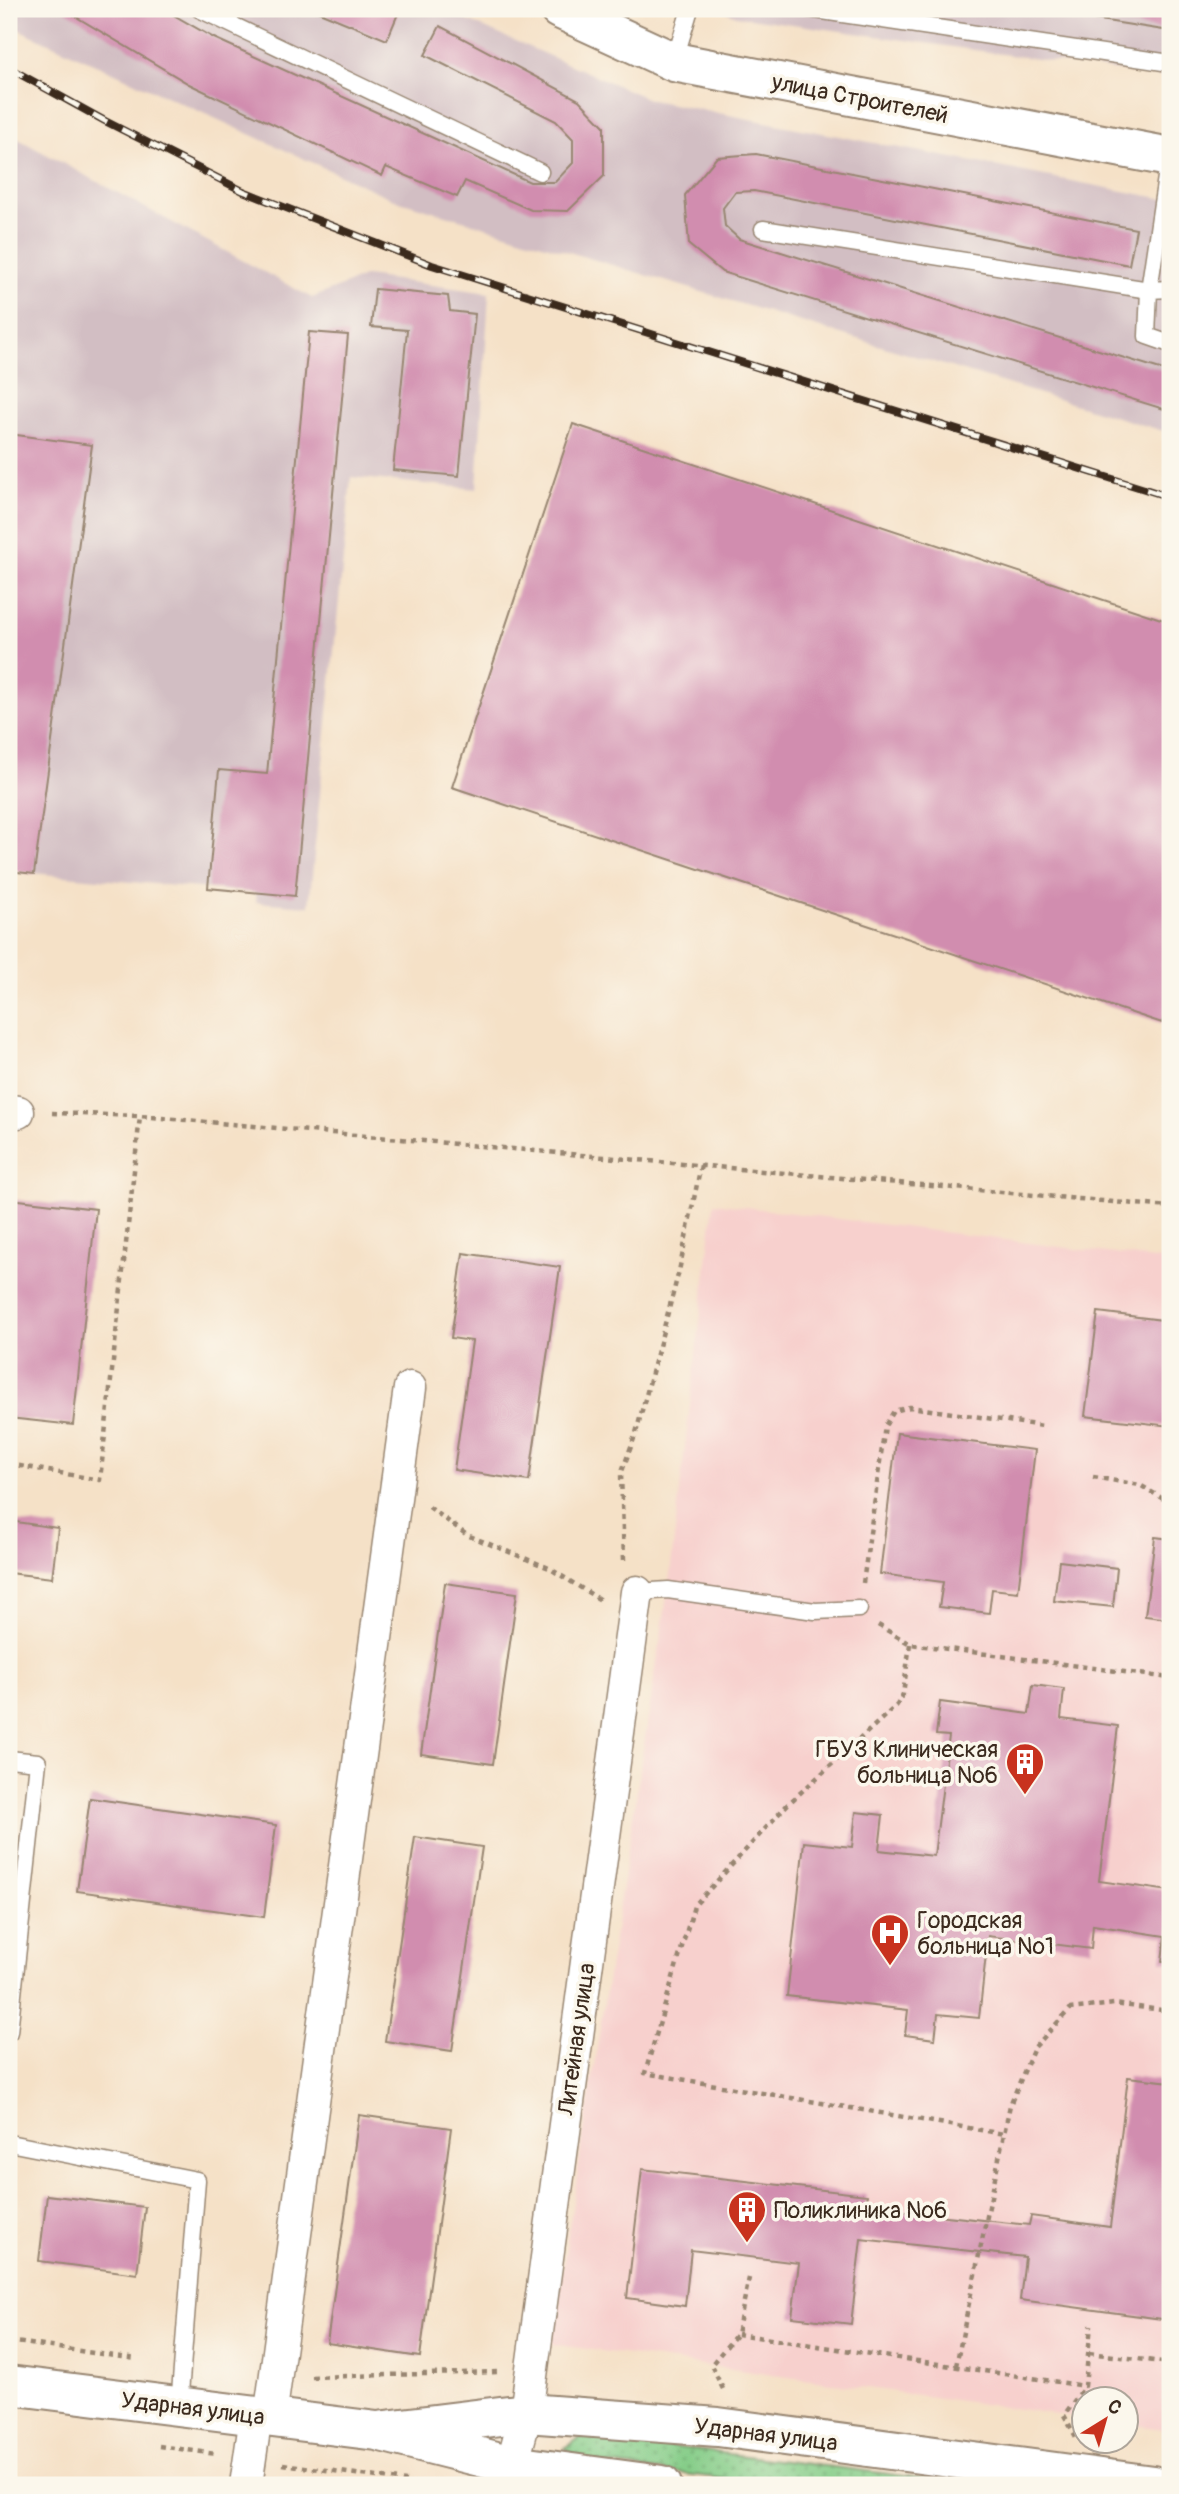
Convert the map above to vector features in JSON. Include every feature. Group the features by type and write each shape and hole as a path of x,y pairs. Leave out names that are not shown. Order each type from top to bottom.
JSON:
{"street":[{"name":"улица Строителей","path":"559,9 674,62 1170,157"},
{"path":"246,2485 263,2417 410,1388"},
{"name":"Литейная улица","path":"511,2475 526,2413 631,1596"},
{"name":"Ударная улица","path":"9,2385 377,2431 511,2475 662,2485"},
{"name":"Ударная улица","path":"377,2431 526,2413 718,2427 1153,2485"}],"lane":[{"path":"199,9 540,172"},
{"path":"674,62 690,9"},
{"path":"809,9 1170,63"},
{"path":"1170,157 1149,290 1147,336 1170,344"},
{"path":"763,229 1149,290 1170,289"},
{"path":"631,1596 668,1590 815,1611 859,1609"},
{"path":"9,1759 38,1762 9,2032"},
{"path":"9,2143 197,2180 179,2406"}],"path":[{"path":"13,1112 140,1116 1170,1207"},
{"path":"9,1464 100,1480 140,1116"},
{"path":"397,1485 467,1535 549,1568 631,1596 621,1474 636,1433 679,1271 701,1165"},
{"path":"1043,1426 910,1407 894,1411 885,1426 859,1609 883,1629 910,1644 1170,1678"},
{"path":"1094,1477 1140,1485 1170,1503"},
{"path":"910,1644 905,1687 897,1705 787,1805 694,1906 645,2073 1004,2134"},
{"path":"956,2366 1010,2105 1034,2048 1070,2009 1114,2004 1170,2011"},
{"path":"725,2393 711,2365 737,2334 749,2278"},
{"path":"737,2334 1085,2386 1091,2325"},
{"path":"1089,2354 1170,2363"},
{"path":"1070,2407 1064,2415 1070,2426"}],"shaded area":[{"path":"9,9 441,9 651,100 1170,200 1170,433 393,199 9,25"},
{"path":"720,9 1170,9 1170,78 736,16"},
{"path":"9,134 312,298 366,276 489,293 477,489 351,477 309,906 256,902 255,893 9,871"},
{"name":"Городская больница №1","path":"714,1203 1170,1261 1170,2430 1140,2426 1140,2386 1070,2386 1070,2416 551,2344 668,1590"}],"green space":[{"path":"583,2436 978,2485 776,2485 585,2462 564,2448"}],"building":[{"path":"63,9 163,9 214,38 530,182 555,182 573,163 573,139 556,121 425,55 440,26 579,100 604,126 604,176 568,211 531,210 465,181 457,197 386,167 382,176 189,84"},
{"path":"312,9 400,9 387,40"},
{"path":"1170,9 1170,31 1036,10"},
{"path":"756,154 1136,229 1129,265 754,191 735,192 723,208 725,226 739,239 1170,372 1170,411 722,272 689,245 685,195 717,157"},
{"path":"375,289 448,296 450,311 475,314 459,476 393,470 407,330 371,327"},
{"path":"309,332 348,335 295,896 208,888 219,770 267,774"},
{"path":"573,424 1170,622 1170,999 1162,1023 452,787"},
{"path":"9,434 92,445 34,874 9,871"},
{"path":"10,1199 96,1209 73,1425 9,1418"},
{"path":"463,1253 560,1267 529,1481 454,1470 472,1341 451,1338"},
{"path":"1098,1312 1170,1321 1170,1426 1085,1416"},
{"path":"897,1433 1035,1450 1018,1592 992,1589 989,1613 939,1607 943,1582 880,1574"},
{"path":"9,1521 58,1528 52,1578 9,1573"},
{"path":"1155,1537 1170,1539 1170,1619 1145,1616"},
{"path":"1059,1561 1117,1568 1113,1607 1054,1601"},
{"path":"445,1583 517,1593 493,1764 421,1754"},
{"path":"1033,1685 1064,1689 1061,1719 1118,1726 1099,1881 1170,1891 1170,1962 1162,1961 1165,1936 1093,1925 1091,1949 988,1936 979,2018 938,2014 935,2039 905,2035 908,2010 787,1996 804,1842 852,1847 856,1812 883,1815 879,1850 934,1856 949,1736 936,1735 940,1702 1029,1714"},
{"path":"90,1798 276,1825 264,1917 77,1891"},
{"path":"415,1837 482,1847 452,2051 385,2041"},
{"path":"1128,2077 1170,2082 1170,2320 1020,2300 1025,2257 861,2239 851,2324 792,2317 799,2263 691,2250 685,2306 627,2298 642,2169 867,2195 865,2207 1029,2225 1031,2216 1110,2227"},
{"path":"359,2115 451,2128 420,2357 327,2343"},
{"path":"47,2195 145,2207 137,2274 39,2261"}],"railway":[{"path":"9,68 105,121 243,191 432,265 1170,497"}],"place":[{"name":"ГБУЗ Клиническая больница №6","path":"1025,1796"},
{"name":"Городская больница №1","path":"890,1967"},
{"name":"Поликлиника №6","path":"747,2244"}]}
